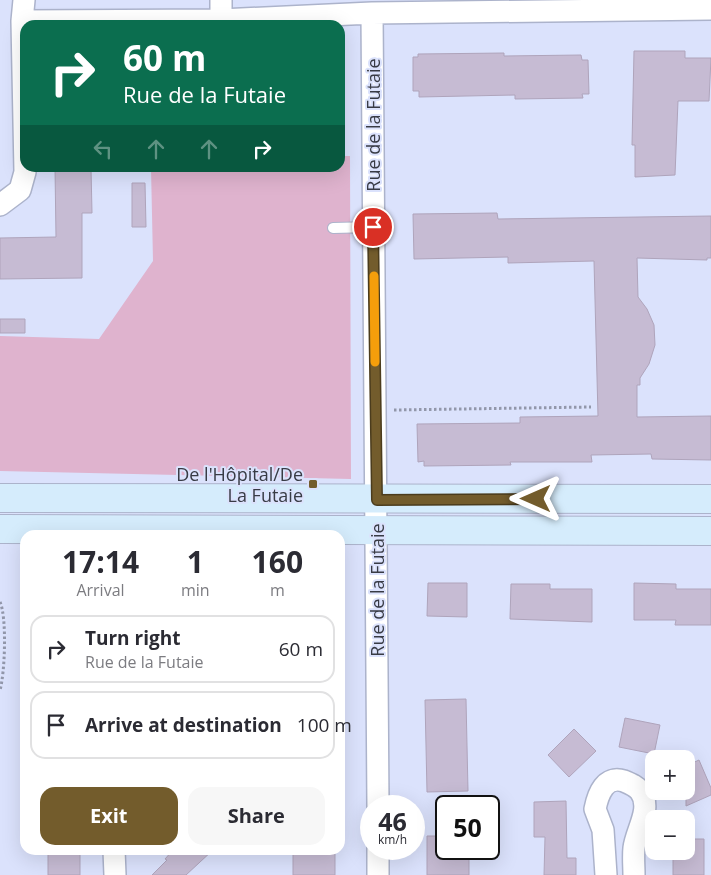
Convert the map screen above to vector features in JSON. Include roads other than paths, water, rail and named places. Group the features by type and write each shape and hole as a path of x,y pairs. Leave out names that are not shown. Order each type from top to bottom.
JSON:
{"main road":[{"path":"0,498 711,499"},
{"path":"0,529 126,530"},
{"path":"345,532 711,531"}],"street":[{"path":"23,10 221,10 372,13 711,9"},
{"name":"Rue de la Futaie","path":"372,13 378,795"},
{"path":"0,205 20,190 25,172"},
{"path":"606,875 603,830 595,809 603,787 610,781 620,780 633,784 641,792 645,802 634,846 634,875"},
{"path":"114,855 115,875"},
{"path":"378,860 378,875"}],"lane":[{"path":"332,228 373,227"}],"place":[{"name":"De l'Hôpital/De La Futaie","path":"313,484"}]}
